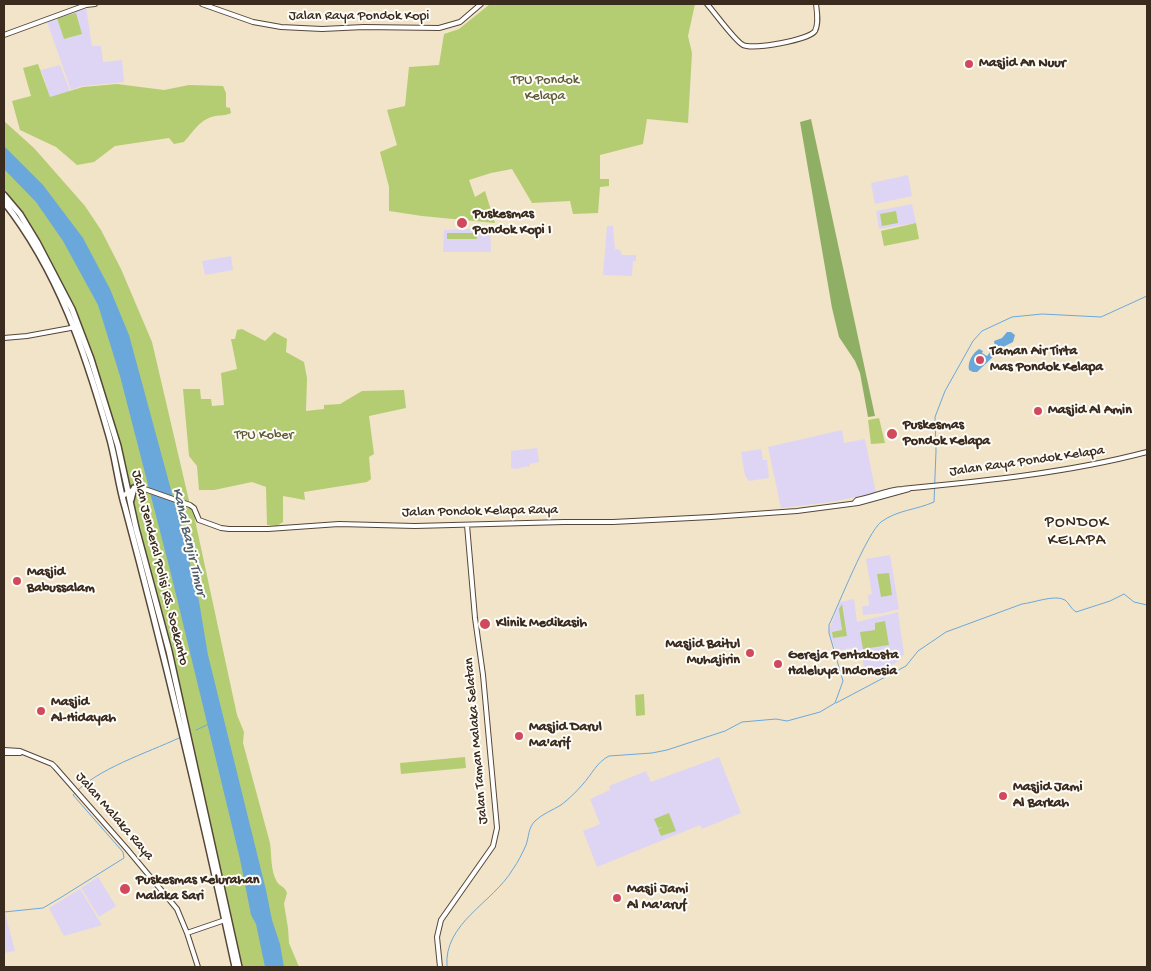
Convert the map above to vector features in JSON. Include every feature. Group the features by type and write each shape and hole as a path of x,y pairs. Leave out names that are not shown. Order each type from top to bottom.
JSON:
{"main road":[{"name":"Jalan Jenderal Polisi RS. Soekanto","path":"4,194 37,242 57,278 87,359 115,447 128,492 239,967"},
{"name":"Jalan Jenderal Polisi RS. Soekanto","path":"4,202 17,215"},
{"name":"Jalan Jenderal Polisi RS. Soekanto","path":"115,447 122,498 168,660 235,967"},
{"path":"131,507 130,500 136,488"}],"street":[{"path":"4,35 86,5 95,4"},
{"name":"Jalan Raya Pondok Kopi","path":"202,4 254,22 281,28 322,29 361,27 440,28 460,22 481,4"},
{"path":"708,4 740,43 749,46 800,39 812,34 817,24 816,4"},
{"path":"4,338 76,327"},
{"name":"Jalan Raya Pondok Kelapa","path":"855,502 894,490 1027,476 1089,466 1147,452"},
{"path":"122,498 136,488"},
{"name":"Jalan Pondok Kelapa Raya","path":"136,488 188,505 194,508 202,522 228,529 268,529 339,524 595,523 711,518 797,511 855,502"},
{"name":"Jalan Taman Malaka Selatan","path":"440,967 437,937 441,920 493,846 497,828 484,675 475,618 467,525"},
{"name":"Jalan Malaka Raya","path":"4,752 22,752 52,764 177,908 198,967"},
{"path":"187,933 225,920"}],"shaded area":[{"path":"86,7 92,46 101,46 103,62 122,60 124,82 83,86 71,90 46,19"},
{"path":"60,65 71,93 48,100 44,89 47,87 41,70"},
{"path":"908,175 912,196 875,204 871,183"},
{"path":"912,204 916,223 879,229 876,211"},
{"path":"607,226 613,226 615,249 620,250 622,255 636,255 636,261 633,261 632,276 603,275"},
{"path":"490,228 491,252 443,252 444,230"},
{"path":"231,256 233,270 205,275 202,261"},
{"path":"842,430 844,443 865,439 876,493 831,502 781,508 768,447"},
{"path":"537,448 539,462 530,464 530,466 511,468 511,451"},
{"path":"761,449 763,460 767,460 769,478 749,481 745,476 741,452"},
{"path":"890,555 899,609 863,615 862,606 869,606 868,595 872,594 866,559"},
{"path":"854,599 857,622 898,612 904,654 900,660 890,666 864,672 862,651 853,653 852,648 836,651 829,631 840,602"},
{"path":"719,757 741,813 702,829 700,825 597,867 583,831 600,824 590,799 610,790 609,786 646,771 651,782"},
{"path":"98,877 116,906 99,917 81,888"},
{"path":"80,889 102,925 64,936 49,908"},
{"path":"4,913 15,951 4,953"}],"green space":[{"name":"TPU Pondok Kelapa","path":"490,4 695,4 688,36 692,53 688,123 647,119 643,144 600,155 600,179 609,179 609,186 600,187 598,213 573,214 570,201 532,203 512,169 469,180 475,197 485,191 495,223 389,211 389,187 380,152 397,145 387,110 405,106 409,67 439,65 444,34 459,29"},
{"path":"76,13 82,34 64,39 57,18"},
{"path":"38,64 50,97 83,87 117,84 164,90 189,85 223,86 226,93 226,107 230,108 231,113 205,120 197,126 184,142 174,144 169,138 115,146 94,162 77,165 56,147 20,130 12,101 31,96 23,68"},
{"path":"811,119 875,416 868,417 860,373 855,361 839,337 832,308 800,122"},
{"path":"4,121 34,148 85,206 101,230 121,269 152,342 190,505 196,512 195,520 237,715 244,732 243,743 270,843 273,873 277,882 287,893 284,904 289,943 299,967 239,967 169,651 118,446 72,309 20,214 15,216 4,202"},
{"path":"896,211 898,223 882,226 880,214"},
{"path":"916,223 919,239 884,246 881,231"},
{"path":"447,233 477,233 477,239 447,239"},
{"name":"TPU Kober","path":"242,329 265,341 274,332 287,339 286,352 304,362 307,378 306,411 324,409 324,405 340,404 362,391 404,390 406,408 369,416 374,454 369,457 371,479 367,482 304,492 305,500 283,496 283,522 277,526 267,525 266,487 252,482 214,490 199,490 197,466 189,456 183,389 200,389 201,399 211,399 212,406 224,405 221,373 237,369 231,339 235,339 237,330"},
{"path":"879,418 885,443 871,444 868,420"},
{"path":"889,573 892,595 881,597 877,574"},
{"path":"842,604 847,636 833,638 832,632 842,630 839,609"},
{"path":"885,621 889,645 863,649 860,632 875,630 875,623"},
{"path":"644,694 645,715 636,716 635,695"},
{"path":"465,757 466,768 401,774 400,763"},
{"path":"669,813 676,831 661,836 658,829 663,827 658,828 654,819"}],"water":[{"path":"4,146 43,185 83,238 110,289 129,335 183,534 199,601 208,655 272,920 280,944 284,967 265,967 256,924 251,915 240,859 171,574 120,376 98,305 63,241 36,202 4,169"},
{"name":"Taman Air Tirta Mas Pondok Kelapa","path":"1007,332 1015,335 1013,342 1001,348 995,346 994,341 1002,338"},
{"name":"Taman Air Tirta Mas Pondok Kelapa","path":"979,349 987,356 991,351 996,354 977,372 973,372 969,370 969,364 973,355"}],"waterway":[{"path":"447,967 448,952 453,938 471,914 494,892 513,869 526,845 530,830 535,821 570,798 598,765 609,756 667,750 725,731 742,722 776,719 787,721 820,712 835,703 843,681 829,633 829,625 861,554 875,529 887,518 934,502 935,417 945,391 973,341 982,331 1012,317 1042,314 1101,317 1147,296"},
{"path":"836,703 906,666 918,651 946,632 1022,604 1050,598 1061,598 1076,612 1110,601 1124,594 1134,602 1147,605"},
{"path":"196,730 209,724"},
{"path":"4,912 43,908 124,858 123,852 73,795 108,769 179,738"}],"place":[{"name":"Masjid An Nuur","path":"969,64"},
{"name":"Puskesmas Pondok Kopi I","path":"462,223"},
{"name":"Taman Air Tirta Mas Pondok Kelapa","path":"980,360"},
{"name":"Masjid Al Amin","path":"1038,411"},
{"name":"Puskesmas Pondok Kelapa","path":"892,434"},
{"name":"Masjid Babussalam","path":"17,581"},
{"name":"Klinik Medikasih","path":"485,624"},
{"name":"Masjid Baitul Muhajirin","path":"750,653"},
{"name":"Gereja Pentakosta Haleluya Indonesia","path":"778,664"},
{"name":"Masjid Al-Hidayah","path":"41,711"},
{"name":"Masjid Darul Ma'arif","path":"519,736"},
{"name":"Masjid Jami Al Barkah","path":"1003,796"},
{"name":"Puskesmas Kelurahan Malaka Sari","path":"125,889"},
{"name":"Masji Jami Al Ma'aruf","path":"617,898"}],"district":[{"name":"PONDOK KELAPA","path":"1077,533"}],"water label":[{"name":"Kanal Banjir Timur","path":"188,542"}]}
